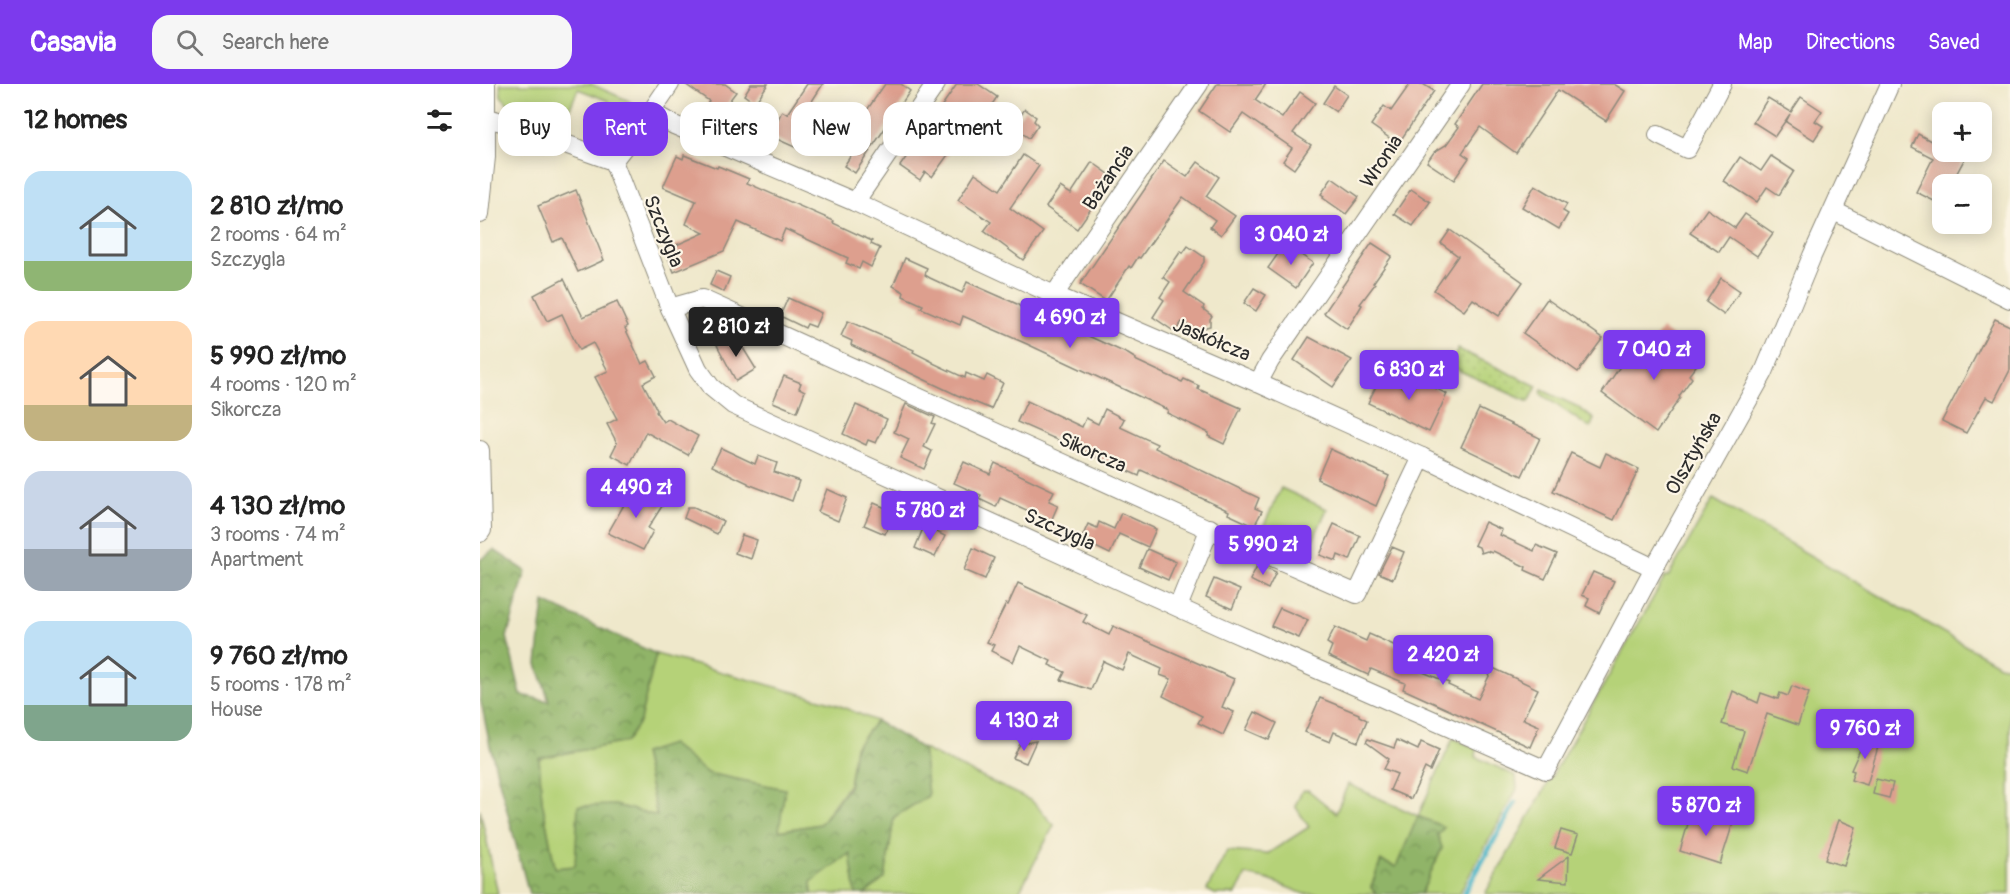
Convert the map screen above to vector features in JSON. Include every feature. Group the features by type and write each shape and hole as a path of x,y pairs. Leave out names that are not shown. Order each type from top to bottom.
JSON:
{"street":[{"path":"480,214 486,157 486,84"},
{"path":"658,102 670,84"},
{"path":"855,202 936,84"},
{"name":"Bażancia","path":"1054,296 1199,84"},
{"name":"Wronia","path":"1258,383 1270,361 1461,84"},
{"path":"1658,135 1687,149 1722,84"},
{"name":"Olsztyńska","path":"1546,770 1654,568 1764,372 1890,84"},
{"path":"487,118 509,123 613,161 617,156"},
{"name":"Jaskółcza","path":"668,122 855,202 1054,296 1258,383 1422,457 1654,568"},
{"name":"Szczygla","path":"613,161 670,308 698,369 711,387 733,405 1178,607 1546,770"},
{"path":"1834,211 2010,298"},
{"name":"Sikorcza","path":"670,308 702,299 1357,594 1422,457"},
{"path":"480,450 482,530 480,533"},
{"path":"1178,607 1210,528"}],"green space":[{"path":"500,84 591,84 630,102 608,102 578,89 571,106 571,102 507,102 501,96"},
{"path":"1458,349 1537,386 1529,402 1460,371 1451,364"},
{"path":"1542,390 1576,406 1594,419 1590,428 1541,394"},
{"path":"1281,488 1327,509 1304,560 1257,540"},
{"path":"1713,499 1999,665 2010,667 2010,894 1485,894 1665,577 1668,577"},
{"path":"494,550 526,571 507,637 521,695 549,701 537,664 544,602 656,654 640,721 626,742 539,758 542,801 555,868 575,866 578,806 615,805 657,816 643,753 671,744 707,773 785,789 779,831 820,824 849,787 855,747 876,721 923,749 928,796 894,817 885,878 865,894 856,894 850,853 811,882 812,894 529,894 490,746 480,697 480,560"},
{"path":"656,654 831,702 876,721 855,747 849,784 820,824 778,831 785,789 707,773 671,744 643,754 657,816 615,805 575,867 555,868 542,801 539,758 626,742 640,720"},
{"path":"1453,738 1477,749 1476,757 1516,776 1517,789 1459,894 1421,894 1442,848 1396,867 1381,861 1371,887 1376,894 1304,894 1269,880 1246,875 1236,894 1215,894 1207,890 1227,851 1267,854 1309,827 1295,806 1302,791 1308,790 1336,813 1348,784 1418,816"},
{"path":"923,749 1032,801 1054,825 1018,894 865,894 885,878 894,817 928,795"},
{"path":"480,809 498,894 480,894"},
{"path":"1418,816 1444,827 1438,835 1442,848 1421,894 1376,894 1371,887 1381,861 1396,867"},
{"path":"850,852 856,894 812,894 811,882"}],"building":[{"path":"685,84 725,84 736,92 728,102 709,101"},
{"path":"751,84 768,84 756,102 744,95"},
{"path":"807,84 823,84 811,102 795,102"},
{"path":"885,84 901,84 910,91 903,102 883,102 883,131 871,149 871,104"},
{"path":"957,84 978,84 997,97 994,102 944,102"},
{"path":"1217,84 1266,84 1255,100 1282,118 1300,92 1315,103 1293,133 1311,145 1294,169 1283,161 1292,148 1243,114 1230,132 1199,111"},
{"path":"1410,84 1423,84 1434,91 1398,144 1371,125 1384,106 1391,111"},
{"path":"1482,84 1614,84 1625,91 1606,121 1558,90 1516,153 1480,127 1462,153 1469,158 1454,180 1427,162 1434,152 1446,145 1459,127 1455,124"},
{"path":"1334,86 1347,95 1336,112 1323,103"},
{"path":"1801,97 1822,111 1815,121 1823,126 1814,140 1786,122 1790,114 1775,136 1753,122 1768,98 1791,112"},
{"path":"791,108 791,145 779,140 779,117 782,111 787,114"},
{"path":"1025,109 1036,117 1034,121 1038,125 1029,138 1023,134"},
{"path":"1918,134 1932,142 1932,157 1912,147"},
{"path":"1023,155 1039,166 1010,208 1043,232 1023,260 984,231 991,222 958,200 975,173 1000,190"},
{"path":"677,156 683,159 684,156 687,156 749,179 747,183 834,221 833,223 872,241 871,244 880,248 871,267 862,262 859,269 846,263 848,258 785,229 780,241 738,222 724,251 674,272 665,250 704,233 686,224 696,201 663,187"},
{"path":"851,156 866,156 855,173 844,166"},
{"path":"907,156 947,156 932,177 925,172 920,180 900,166"},
{"path":"1771,156 1794,171 1779,195 1767,187 1757,202 1724,181 1740,157 1761,171"},
{"path":"1932,160 1932,162 1963,162 1956,174 1932,174 1932,200 1916,192"},
{"path":"1164,161 1187,177 1198,162 1219,177 1206,196 1235,216 1221,235 1210,227 1215,220 1183,197 1140,258 1138,257 1131,268 1129,266 1106,301 1080,284"},
{"path":"1092,162 1113,177 1077,229 1046,207 1060,187 1071,194"},
{"path":"1332,178 1359,197 1346,214 1323,198 1321,194"},
{"path":"1535,185 1567,204 1563,211 1568,214 1559,229 1522,207"},
{"path":"1411,189 1430,202 1413,226 1394,214"},
{"path":"576,190 604,260 578,272 562,238 553,242 538,206"},
{"path":"1707,209 1735,228 1745,214 1773,233 1757,256 1729,237 1719,252 1690,233"},
{"path":"1450,230 1523,282 1499,316 1473,299 1464,311 1434,290 1458,256 1441,243"},
{"path":"1372,243 1392,256 1360,304 1362,305 1347,329 1324,313"},
{"path":"1285,244 1313,263 1296,288 1268,268"},
{"path":"1188,246 1204,257 1204,262 1184,292 1204,306 1203,309 1212,316 1210,326 1203,328 1201,332 1182,322 1175,332 1153,317 1164,300 1160,297 1170,282 1163,277 1181,251 1183,253"},
{"path":"905,258 927,268 925,275 962,293 967,282 1017,304 1024,310 1051,323 1053,320 1128,354 1135,360 1182,382 1184,379 1199,386 1198,389 1241,408 1224,444 1208,436 1209,433 1167,413 1168,410 1027,344 963,316 960,325 921,308 923,305 903,296 904,292 893,286"},
{"path":"716,271 730,277 724,292 710,285"},
{"path":"1721,278 1740,291 1724,315 1706,302"},
{"path":"564,279 583,317 617,302 628,326 625,328 642,364 648,361 656,376 643,383 656,412 663,422 668,419 698,436 688,455 646,432 630,465 611,455 617,443 607,424 617,419 595,377 608,371 593,343 579,350 562,314 547,321 534,295"},
{"path":"1254,288 1266,295 1256,311 1244,303"},
{"path":"788,298 821,313 815,327 807,324 805,328 780,316"},
{"path":"1547,299 1603,338 1578,372 1523,333"},
{"path":"1995,319 2010,326 2010,370 1994,401 1986,397 1966,433 1942,421"},
{"path":"848,321 914,350 913,352 933,363 965,378 966,373 984,381 987,375 1003,383 991,409 851,345 852,341 841,336"},
{"path":"1662,329 1702,358 1689,375 1692,378 1656,433 1602,393 1625,359 1636,366"},
{"path":"735,335 756,369 736,381 717,345"},
{"path":"1309,337 1352,360 1333,387 1294,360"},
{"path":"784,376 801,383 799,388 805,391 797,412 773,402"},
{"path":"1381,376 1404,388 1411,376 1447,394 1429,432 1368,403"},
{"path":"1027,401 1082,427 1086,418 1098,424 1105,409 1124,419 1120,427 1157,444 1155,448 1259,498 1255,508 1262,511 1254,526 1228,514 1229,511 1141,470 1139,476 1017,422"},
{"path":"906,404 935,417 932,423 935,424 924,447 932,451 924,469 900,458 909,439 894,432"},
{"path":"856,405 887,419 876,443 868,440 866,445 843,434"},
{"path":"1479,409 1540,438 1522,476 1461,447"},
{"path":"721,448 755,464 758,456 777,463 774,472 799,481 792,501 748,484 712,466"},
{"path":"1330,449 1389,476 1376,506 1317,479"},
{"path":"1571,453 1600,467 1606,453 1639,469 1614,520 1553,491"},
{"path":"964,462 990,474 995,463 1054,491 1049,501 1058,505 1051,521 1000,498 996,507 979,499 981,495 954,483"},
{"path":"634,487 664,503 648,528 653,531 643,550 608,533"},
{"path":"827,489 847,498 838,521 818,512"},
{"path":"874,503 895,512 885,534 864,525"},
{"path":"688,507 694,507 723,521 717,534 684,518"},
{"path":"1121,513 1156,529 1148,547 1119,534 1110,554 1081,540 1088,524 1097,528 1099,522 1114,529"},
{"path":"1485,522 1502,530 1500,535 1534,551 1536,545 1557,554 1545,579 1493,551 1492,553 1487,551 1481,553 1479,547 1474,545"},
{"path":"1334,524 1360,536 1350,560 1338,555 1336,561 1320,555"},
{"path":"924,526 945,536 935,557 915,548"},
{"path":"742,535 757,540 751,559 735,553"},
{"path":"1392,547 1404,552 1393,579 1379,573"},
{"path":"973,548 994,558 985,579 964,570"},
{"path":"1147,549 1176,562 1168,580 1139,567"},
{"path":"1258,564 1276,572 1268,589 1250,580"},
{"path":"1593,572 1614,581 1599,613 1586,606 1589,598 1582,595"},
{"path":"1214,579 1240,590 1232,609 1206,597"},
{"path":"1018,583 1087,615 1083,622 1109,635 1113,626 1234,679 1222,707 1234,712 1223,735 1198,723 1202,716 1163,696 1171,679 1160,675 1162,669 1129,654 1122,670 1103,661 1091,690 1061,680 1065,672 1049,665 1051,661 1020,646 1013,662 991,651 994,645 987,642"},
{"path":"1280,608 1308,620 1299,638 1271,626"},
{"path":"1335,627 1366,641 1369,634 1416,655 1411,667 1449,683 1448,685 1478,699 1493,668 1538,689 1523,719 1539,726 1530,747 1403,689 1405,683 1371,669 1368,675 1328,656 1332,646 1327,643"},
{"path":"1792,686 1809,693 1798,725 1767,714 1748,771 1733,766 1744,731 1722,724 1733,691 1758,703 1761,693 1778,699 1780,693 1788,696"},
{"path":"1320,698 1359,714 1367,720 1358,742 1334,732 1330,742 1305,732"},
{"path":"1255,712 1277,723 1269,740 1246,730"},
{"path":"1867,734 1880,740 1867,785 1851,780 1854,771 1851,770"},
{"path":"1368,739 1394,748 1397,740 1418,750 1421,742 1439,750 1430,771 1425,768 1411,799 1390,790 1397,774 1384,769 1389,759 1366,742"},
{"path":"1036,741 1026,763 1013,758 1020,744"},
{"path":"1876,779 1893,783 1889,798 1873,794"},
{"path":"1692,810 1733,823 1720,864 1680,851"},
{"path":"1839,820 1856,827 1844,866 1825,860"},
{"path":"1561,830 1578,835 1572,853 1555,848"},
{"path":"1569,856 1568,882 1538,879"}],"waterway":[{"path":"1464,894 1515,803"}]}
